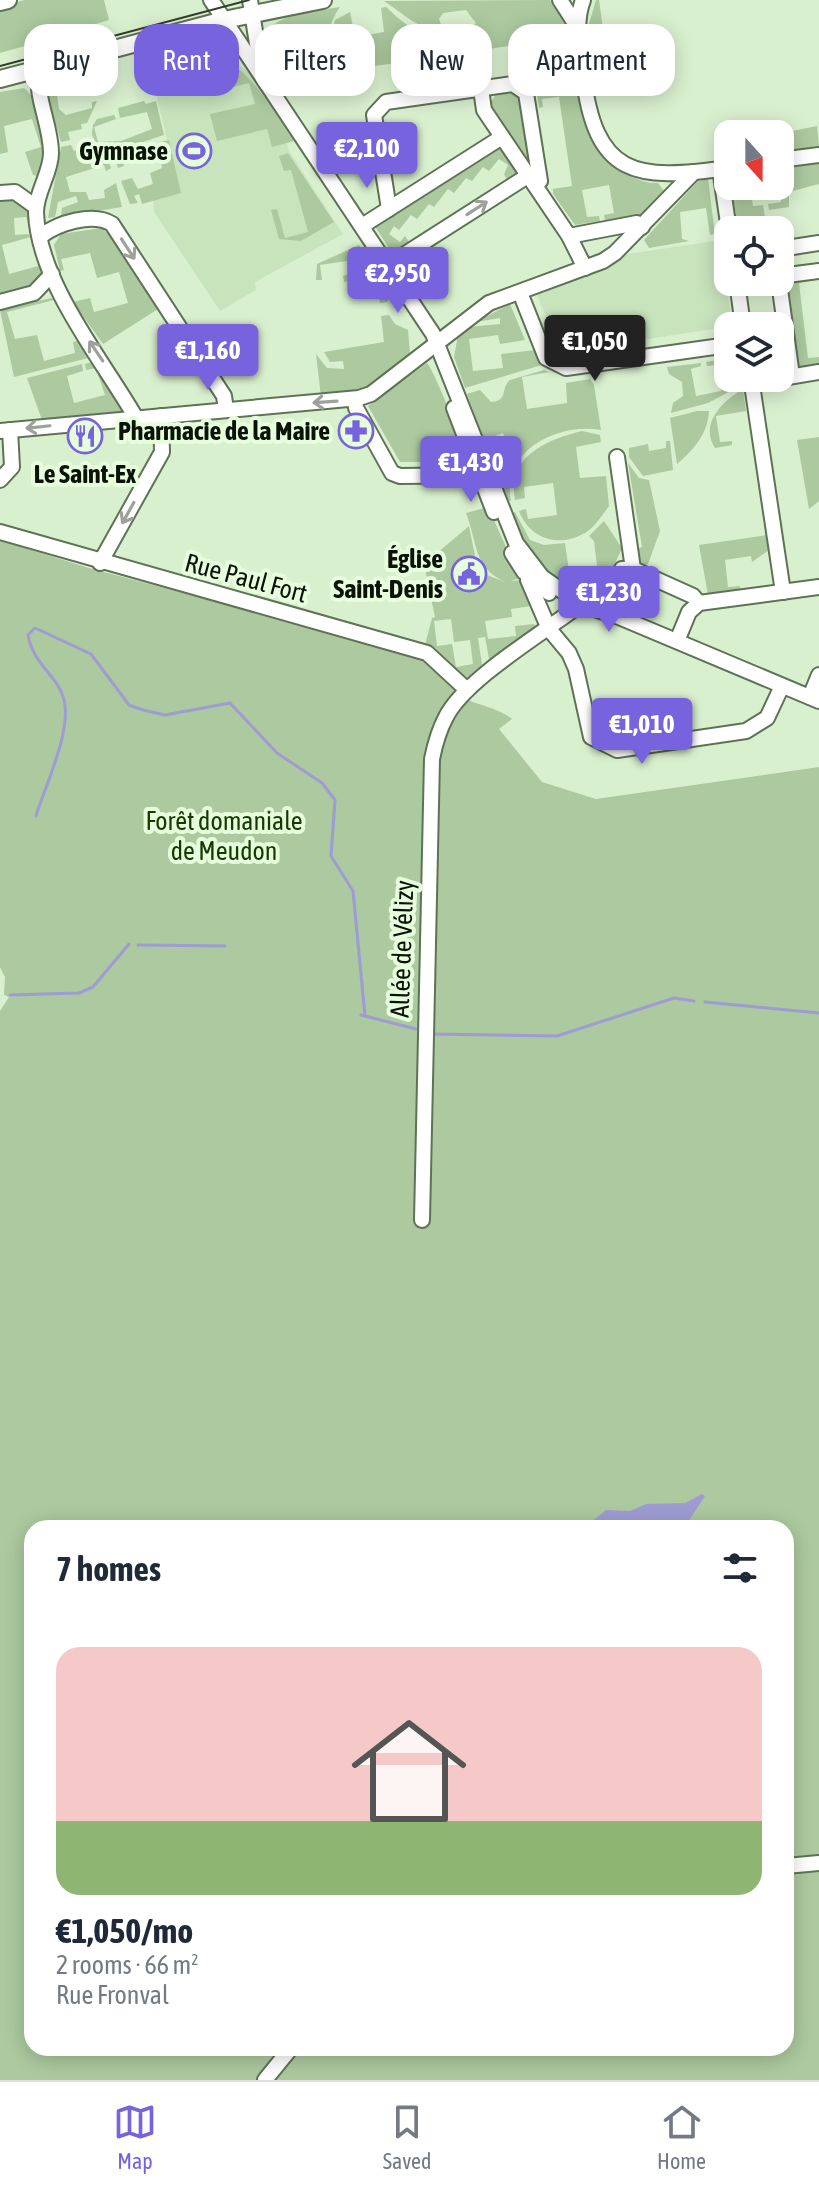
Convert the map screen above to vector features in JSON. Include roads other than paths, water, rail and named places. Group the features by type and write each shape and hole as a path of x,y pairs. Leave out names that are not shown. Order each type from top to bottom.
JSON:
{"main road":[{"path":"0,2 8,0"},
{"path":"118,48 224,20 252,8 323,0"},
{"path":"0,79 24,73"}],"street":[{"path":"211,0 255,63"},
{"path":"560,0 575,24"},
{"path":"579,24 583,0"},
{"path":"388,265 532,180 540,181 526,93 513,84 492,87"},
{"path":"38,96 51,152 36,207 52,274 66,308 136,418"},
{"path":"277,96 438,342 440,370 516,543 527,560 558,590 581,604"},
{"path":"389,209 374,115 378,107 386,102 430,96"},
{"path":"482,96 484,110 569,236 585,268"},
{"path":"587,96 596,134 615,158 628,167 653,174 714,169"},
{"path":"362,226 502,137"},
{"path":"794,158 819,155"},
{"path":"0,480 12,467 5,430 355,400 371,394 489,303 585,268 615,253 694,172"},
{"path":"653,174 676,191"},
{"path":"0,193 15,192 36,207"},
{"path":"41,236 55,226 80,221 99,219 112,224 224,396 226,410"},
{"path":"569,236 637,223 642,227"},
{"path":"794,247 819,243"},
{"path":"794,276 819,271"},
{"path":"0,302 34,293 52,274"},
{"path":"523,300 541,350 555,365 566,368 714,347"},
{"path":"794,376 819,372"},
{"path":"753,392 783,592"},
{"path":"355,400 356,408 392,473 400,476 485,475"},
{"path":"100,563 162,452 161,416"},
{"path":"617,457 633,569"},
{"path":"485,475 509,548 524,572 549,629 569,653 576,669 591,737 617,750 746,731 767,718 782,686"},
{"name":"Rue Paul Fort","path":"0,532 100,563 427,653 467,690"},
{"path":"610,592 622,569 633,569 693,596 699,603"},
{"path":"524,572 548,592 677,641 814,699 819,675"},
{"path":"677,641 689,612 699,603 819,587"},
{"name":"Allée de Vélizy","path":"422,1220 432,759 446,716 467,690 581,604"},
{"path":"794,1865 819,1863"},
{"path":"265,2080 284,2056"}],"waterway":[{"path":"36,816 61,742 65,713 61,691 31,645 28,635 35,628 91,654 129,705 165,715 230,703 277,753 322,783 335,800 331,856 353,891 365,1016"},
{"path":"10,995 79,993 93,987 129,944"},
{"path":"138,945 225,946"},
{"path":"432,1034 557,1036 674,998 694,1001"},
{"path":"705,1002 819,1013"},
{"path":"361,1015 416,1029"}],"tram line":[{"path":"0,66 249,0"}],"place":[{"name":"Gymnase","path":"194,151"},
{"name":"Pharmacie de la Maire","path":"356,431"},
{"name":"Le Saint-Ex","path":"85,436"},
{"name":"Église Saint-Denis","path":"469,574"}],"park label":[{"name":"Forêt domaniale de Meudon","path":"224,836"}]}
